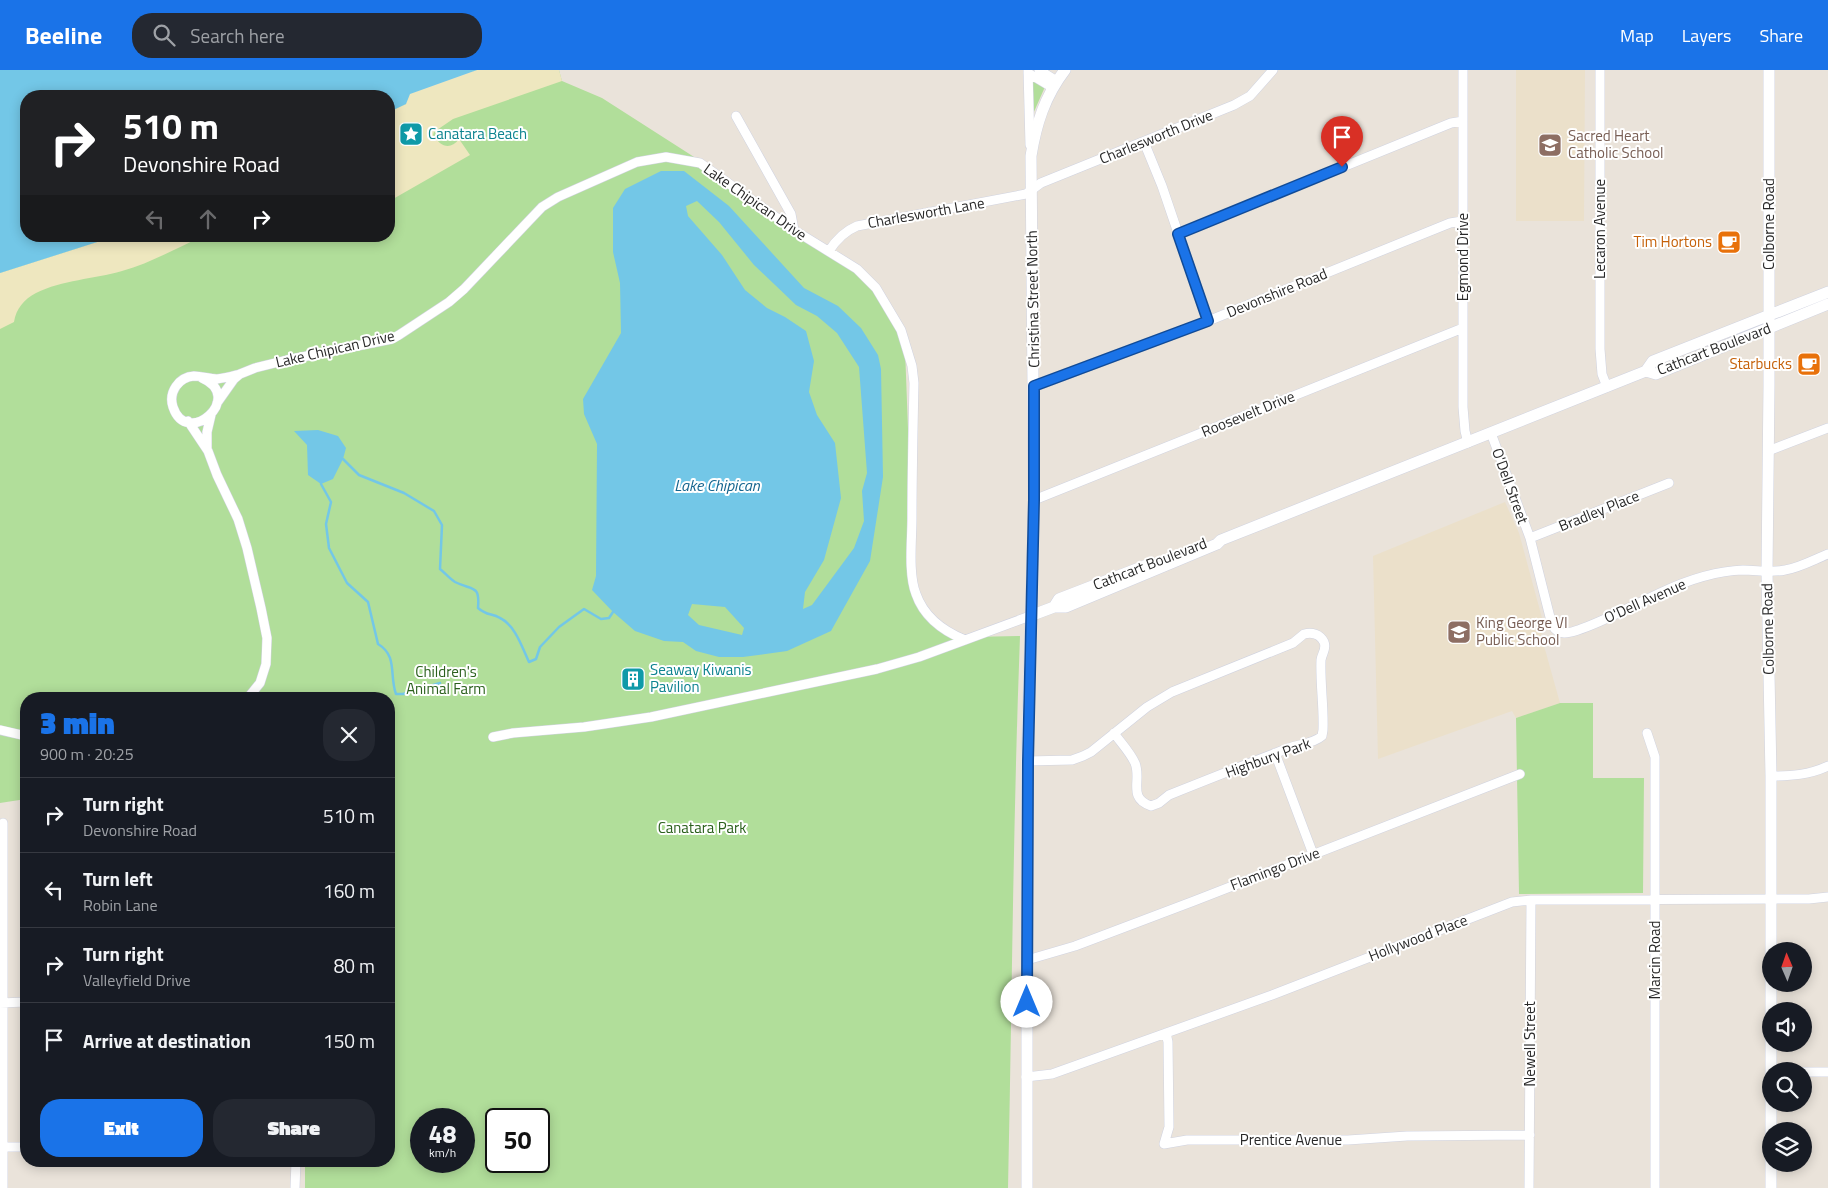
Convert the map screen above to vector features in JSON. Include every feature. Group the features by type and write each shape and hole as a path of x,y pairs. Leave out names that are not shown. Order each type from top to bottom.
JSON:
{"street":[{"path":"1039,70 1055,84"},
{"path":"1031,156 1039,118 1055,84 1065,70"},
{"name":"Charlesworth Drive","path":"1031,190 1041,182 1234,105 1250,96 1273,70"},
{"name":"Egmond Drive","path":"1463,70 1463,407 1468,442"},
{"name":"Lecaron Avenue","path":"1600,70 1600,349 1602,374 1606,387"},
{"name":"Colborne Road","path":"1769,70 1767,572 1771,776 1771,1062"},
{"path":"1028,72 1055,84"},
{"name":"Christina Street North","path":"1027,1188 1028,761 1034,500 1031,156 1028,72"},
{"path":"736,116 787,206 791,214 794,230"},
{"path":"1178,234 1451,123 1463,121"},
{"path":"1144,142 1162,186 1208,321"},
{"name":"Lake Chipican Drive","path":"202,378 217,379 240,374 268,364 392,339 442,307 464,290 542,207 558,197 637,162 666,157 700,163 794,230 857,269 876,288 901,330 912,366 914,383 911,563 916,593 921,604 937,625 965,640"},
{"name":"Charlesworth Lane","path":"829,251 834,242 857,226 1022,196 1031,190"},
{"name":"Devonshire Road","path":"1034,386 1208,321 1462,220"},
{"name":"Cathcart Boulevard","path":"1030,616 1054,606 1066,607 1217,544 1221,540 1646,371 1653,361 1828,292"},
{"name":"Cathcart Boulevard","path":"1646,371 1656,374 1828,304"},
{"name":"Roosevelt Drive","path":"1034,500 1463,328"},
{"name":"Lake Chipican Drive","path":"217,403 228,386 240,374"},
{"path":"208,452 207,432 211,415 217,403 217,395 214,388 209,382 195,376 178,383 173,392 172,402 180,417 188,421 202,421 211,415"},
{"path":"188,421 208,452 216,475 233,507 242,532 261,608 267,638 267,652 264,674 253,692"},
{"path":"1768,451 1828,428"},
{"name":"O'Dell Street","path":"1491,433 1530,538"},
{"name":"Bradley Place","path":"1530,538 1669,483"},
{"name":"O'Dell Avenue","path":"1530,538 1552,625 1557,632 1561,633 1567,633 1590,625 1681,583 1711,573 1742,570 1767,572 1787,570 1828,554"},
{"path":"493,737 504,734 584,727 673,713 891,665 1030,616"},
{"name":"Highbury Park","path":"1028,761 1072,760 1091,752 1147,708 1172,692 1293,643 1304,634 1315,634 1322,639 1326,648 1321,660 1323,734 1316,740 1301,743 1169,795 1160,803 1151,806 1138,798 1136,790 1138,776 1135,764 1114,734"},
{"path":"0,730 20,735"},
{"name":"Marcin Road","path":"1647,733 1655,758 1655,1188"},
{"path":"1275,753 1313,854"},
{"path":"1771,776 1795,776 1828,766"},
{"name":"Flamingo Drive","path":"1028,960 1102,936 1520,774"},
{"path":"3,822 1,1147 3,1188"},
{"name":"Hollywood Place","path":"1026,1077 1052,1074 1166,1033 1341,969 1507,904 1532,900 1809,899 1828,897"},
{"name":"Newell Street","path":"1529,1188 1532,900"},
{"path":"2,1003 20,1002"},
{"name":"Prentice Avenue","path":"1166,1033 1168,1042 1169,1127 1164,1144 1187,1140 1348,1140 1407,1136 1530,1135"},
{"path":"1812,1072 1828,1072"},
{"name":"Colborne Road","path":"1771,1112 1771,1188"},
{"path":"1,1147 20,1147"},
{"path":"295,1188 296,1167"}],"shaded area":[{"name":"Sacred Heart Catholic School","path":"1516,70 1585,70 1584,221 1516,221"},
{"name":"King George VI Public School","path":"1505,502 1519,533 1545,629 1541,635 1560,703 1516,718 1512,711 1378,759 1373,556"}],"green space":[{"name":"Canatara Park","path":"477,70 559,70 562,81 602,98 691,155 857,270 887,304 905,349 913,562 918,593 940,625 971,637 1020,636 1008,1188 305,1188 305,1167 395,1167 395,692 20,692 20,800 0,803 0,273 97,242 395,242 395,109"},
{"path":"1032,81 1044,87 1033,114"},
{"path":"1560,703 1593,703 1593,778 1644,778 1643,893 1519,894 1516,718"}],"sand":[{"name":"Canatara Beach","path":"477,70 559,70 562,81 453,119 434,132 433,135 436,139 445,146 456,143 459,139 470,155 395,198 395,109 406,104 409,94"},
{"path":"97,242 191,242 133,268 56,285 36,293 21,305 14,322 0,329 0,273"}],"water":[{"path":"0,70 477,70 410,94 406,104 395,109 395,90 20,90 20,242 97,242 0,273"},
{"name":"Lake Chipican","path":"661,171 684,171 729,206 804,288 838,306 861,328 878,355 881,369 883,477 870,561 831,631 787,651 743,657 719,657 696,651 683,642 664,641 635,631 592,590 596,576 597,444 584,414 583,399 621,333 620,283 613,252 613,208 625,189","holes":["697,201 719,222 754,265 796,305 817,316 837,333 859,367 867,473 862,491 864,521 854,548 812,605 803,609 805,592 824,560 841,498 835,443 817,415 809,392 814,361 806,331 767,308 745,290 722,255 688,216 686,206","692,604 725,607 744,628 742,635 699,625 688,615"]},
{"path":"318,430 338,436 346,448 333,479 321,484 308,475 307,445 294,431"}],"waterway":[{"path":"343,459 359,475 404,493 434,511 442,525 440,569 455,582 474,589 478,595 478,608 500,618 510,626 518,637 529,662 536,659 540,647 559,627 584,609 601,619 609,618 613,612"},
{"path":"321,484 331,502 326,524 329,548 347,583 368,602 378,644 384,649 391,660 396,694 403,694 440,683"}],"place":[{"name":"Canatara Beach","path":"411,134"},
{"name":"Sacred Heart Catholic School","path":"1550,145"},
{"name":"Tim Hortons","path":"1729,242"},
{"name":"Starbucks","path":"1809,364"},
{"name":"King George VI Public School","path":"1459,632"},
{"name":"Seaway Kiwanis Pavilion","path":"633,679"}],"route":[{"path":"1027,1002 1028,761 1034,500 1034,386 1208,321 1178,234 1342,167"}],"park label":[{"name":"Children's Animal Farm","path":"446,680"}]}
